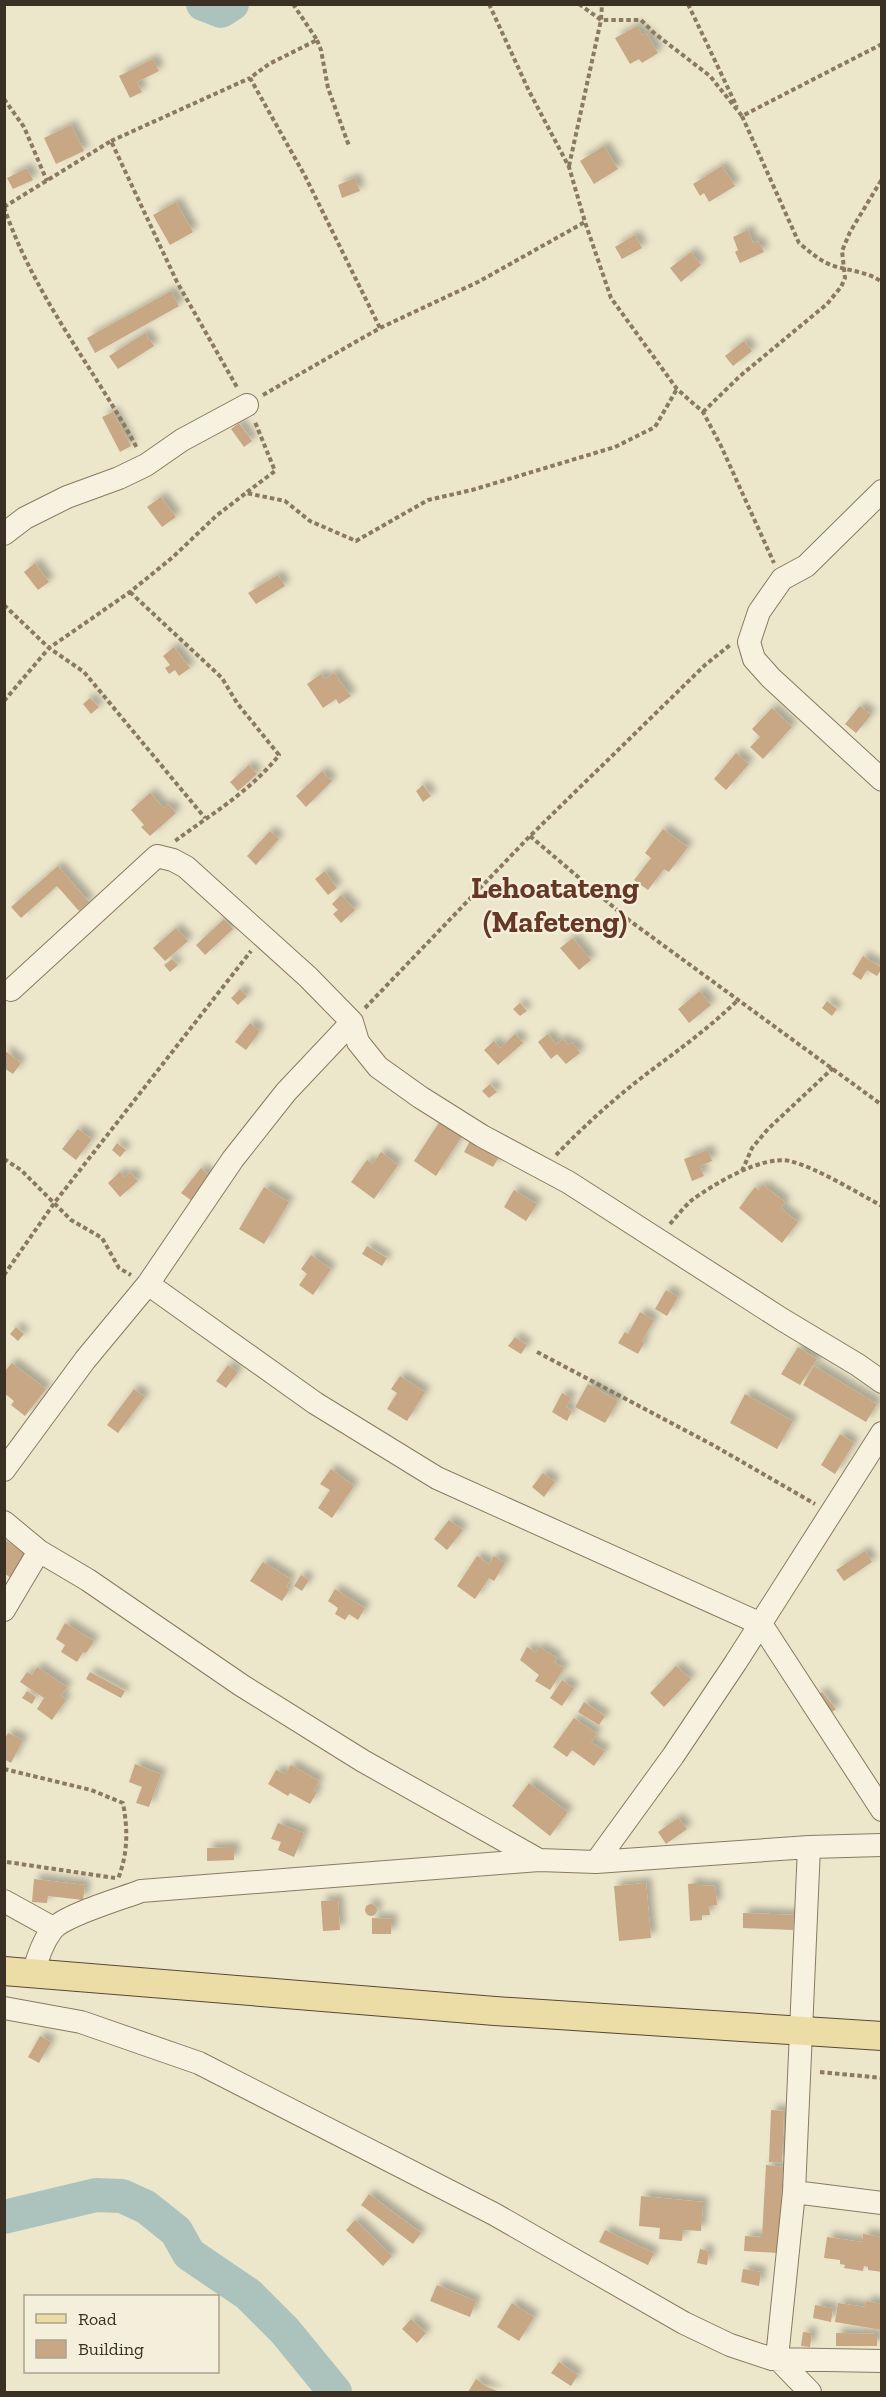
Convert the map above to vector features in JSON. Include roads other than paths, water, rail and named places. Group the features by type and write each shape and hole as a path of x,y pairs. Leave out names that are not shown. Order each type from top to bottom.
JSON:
{"main road":[{"path":"4,1971 495,2011 882,2036"}],"street":[{"path":"4,534 25,518 67,497 119,478 146,465 182,440 247,405"},
{"path":"882,491 806,567 782,579 759,612 748,642 754,659 771,678 882,780"},
{"path":"11,990 157,856 174,860 186,867 308,977 352,1022 358,1042 378,1067 482,1136 568,1182 882,1382"},
{"path":"4,1470 85,1360 148,1284 234,1159 286,1092 352,1022"},
{"path":"148,1284 315,1402 437,1478 760,1624 882,1810"},
{"path":"596,1862 673,1756 882,1433"},
{"path":"4,1522 39,1551 98,1586 241,1685 363,1761 539,1860"},
{"path":"4,1610 39,1551"},
{"path":"33,1973 42,1947 53,1928 81,1913 141,1892 539,1860 596,1862 810,1847 882,1845"},
{"path":"784,2374 810,1847"},
{"path":"4,1901 53,1928"},
{"path":"4,2008 81,2022 199,2063 494,2214 684,2323 730,2345 772,2359 784,2374 810,2392"},
{"path":"794,2192 882,2203"},
{"path":"784,2374 882,2361"}],"waterway":[{"path":"203,4 221,11 232,4"},
{"path":"4,2217 96,2195 122,2196 146,2207 176,2231 189,2254 248,2294 285,2331 335,2392"}],"district":[{"name":"Lehoatateng (Mafeteng)","path":"555,905"}]}
